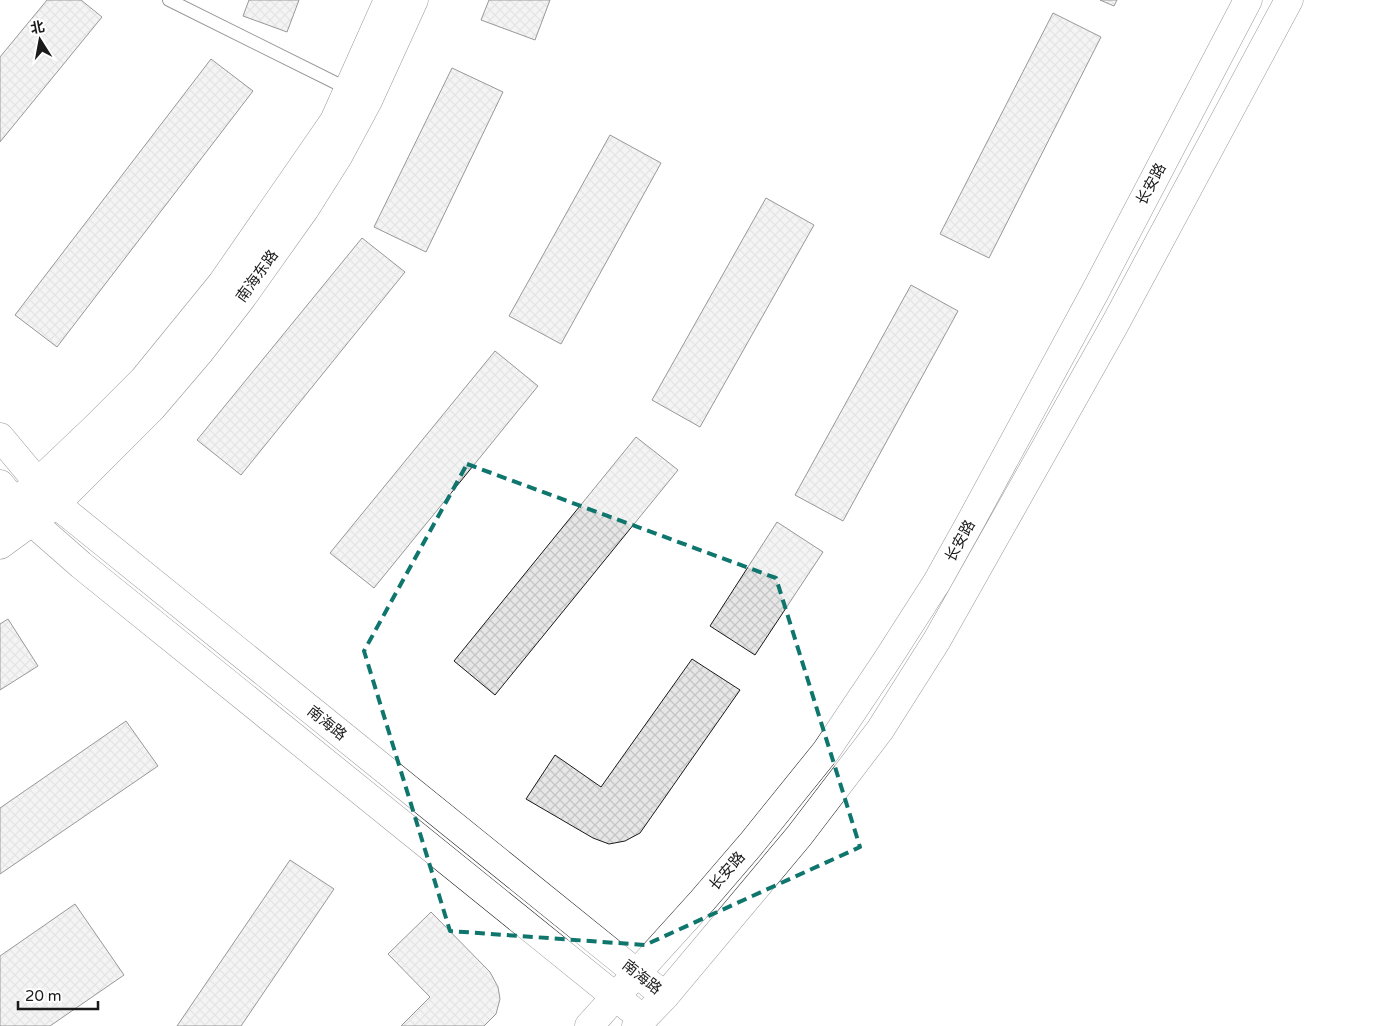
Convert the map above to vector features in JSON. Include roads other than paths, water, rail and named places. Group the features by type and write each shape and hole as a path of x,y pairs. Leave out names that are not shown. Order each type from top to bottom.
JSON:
{"main road":[{"name":"南海东路","path":"27,502 97,426 143,380 222,283 334,121 388,0"},
{"name":"南海东路","path":"27,502 152,408 199,353 241,299 305,209 339,155 368,101 414,0"},
{"name":"长安路","path":"589,1026 751,844 826,751 887,660 937,582 1095,292 1248,0"},
{"name":"长安路","path":"640,1023 665,996 799,836 880,730 938,640 1114,326 1289,0"},
{"name":"南海路","path":"0,437 27,502 81,565 615,997 640,1023"},
{"name":"南海路","path":"27,502 665,996"},
{"path":"0,546 27,502"}],"lane":[{"path":"168,0 348,89"}]}
